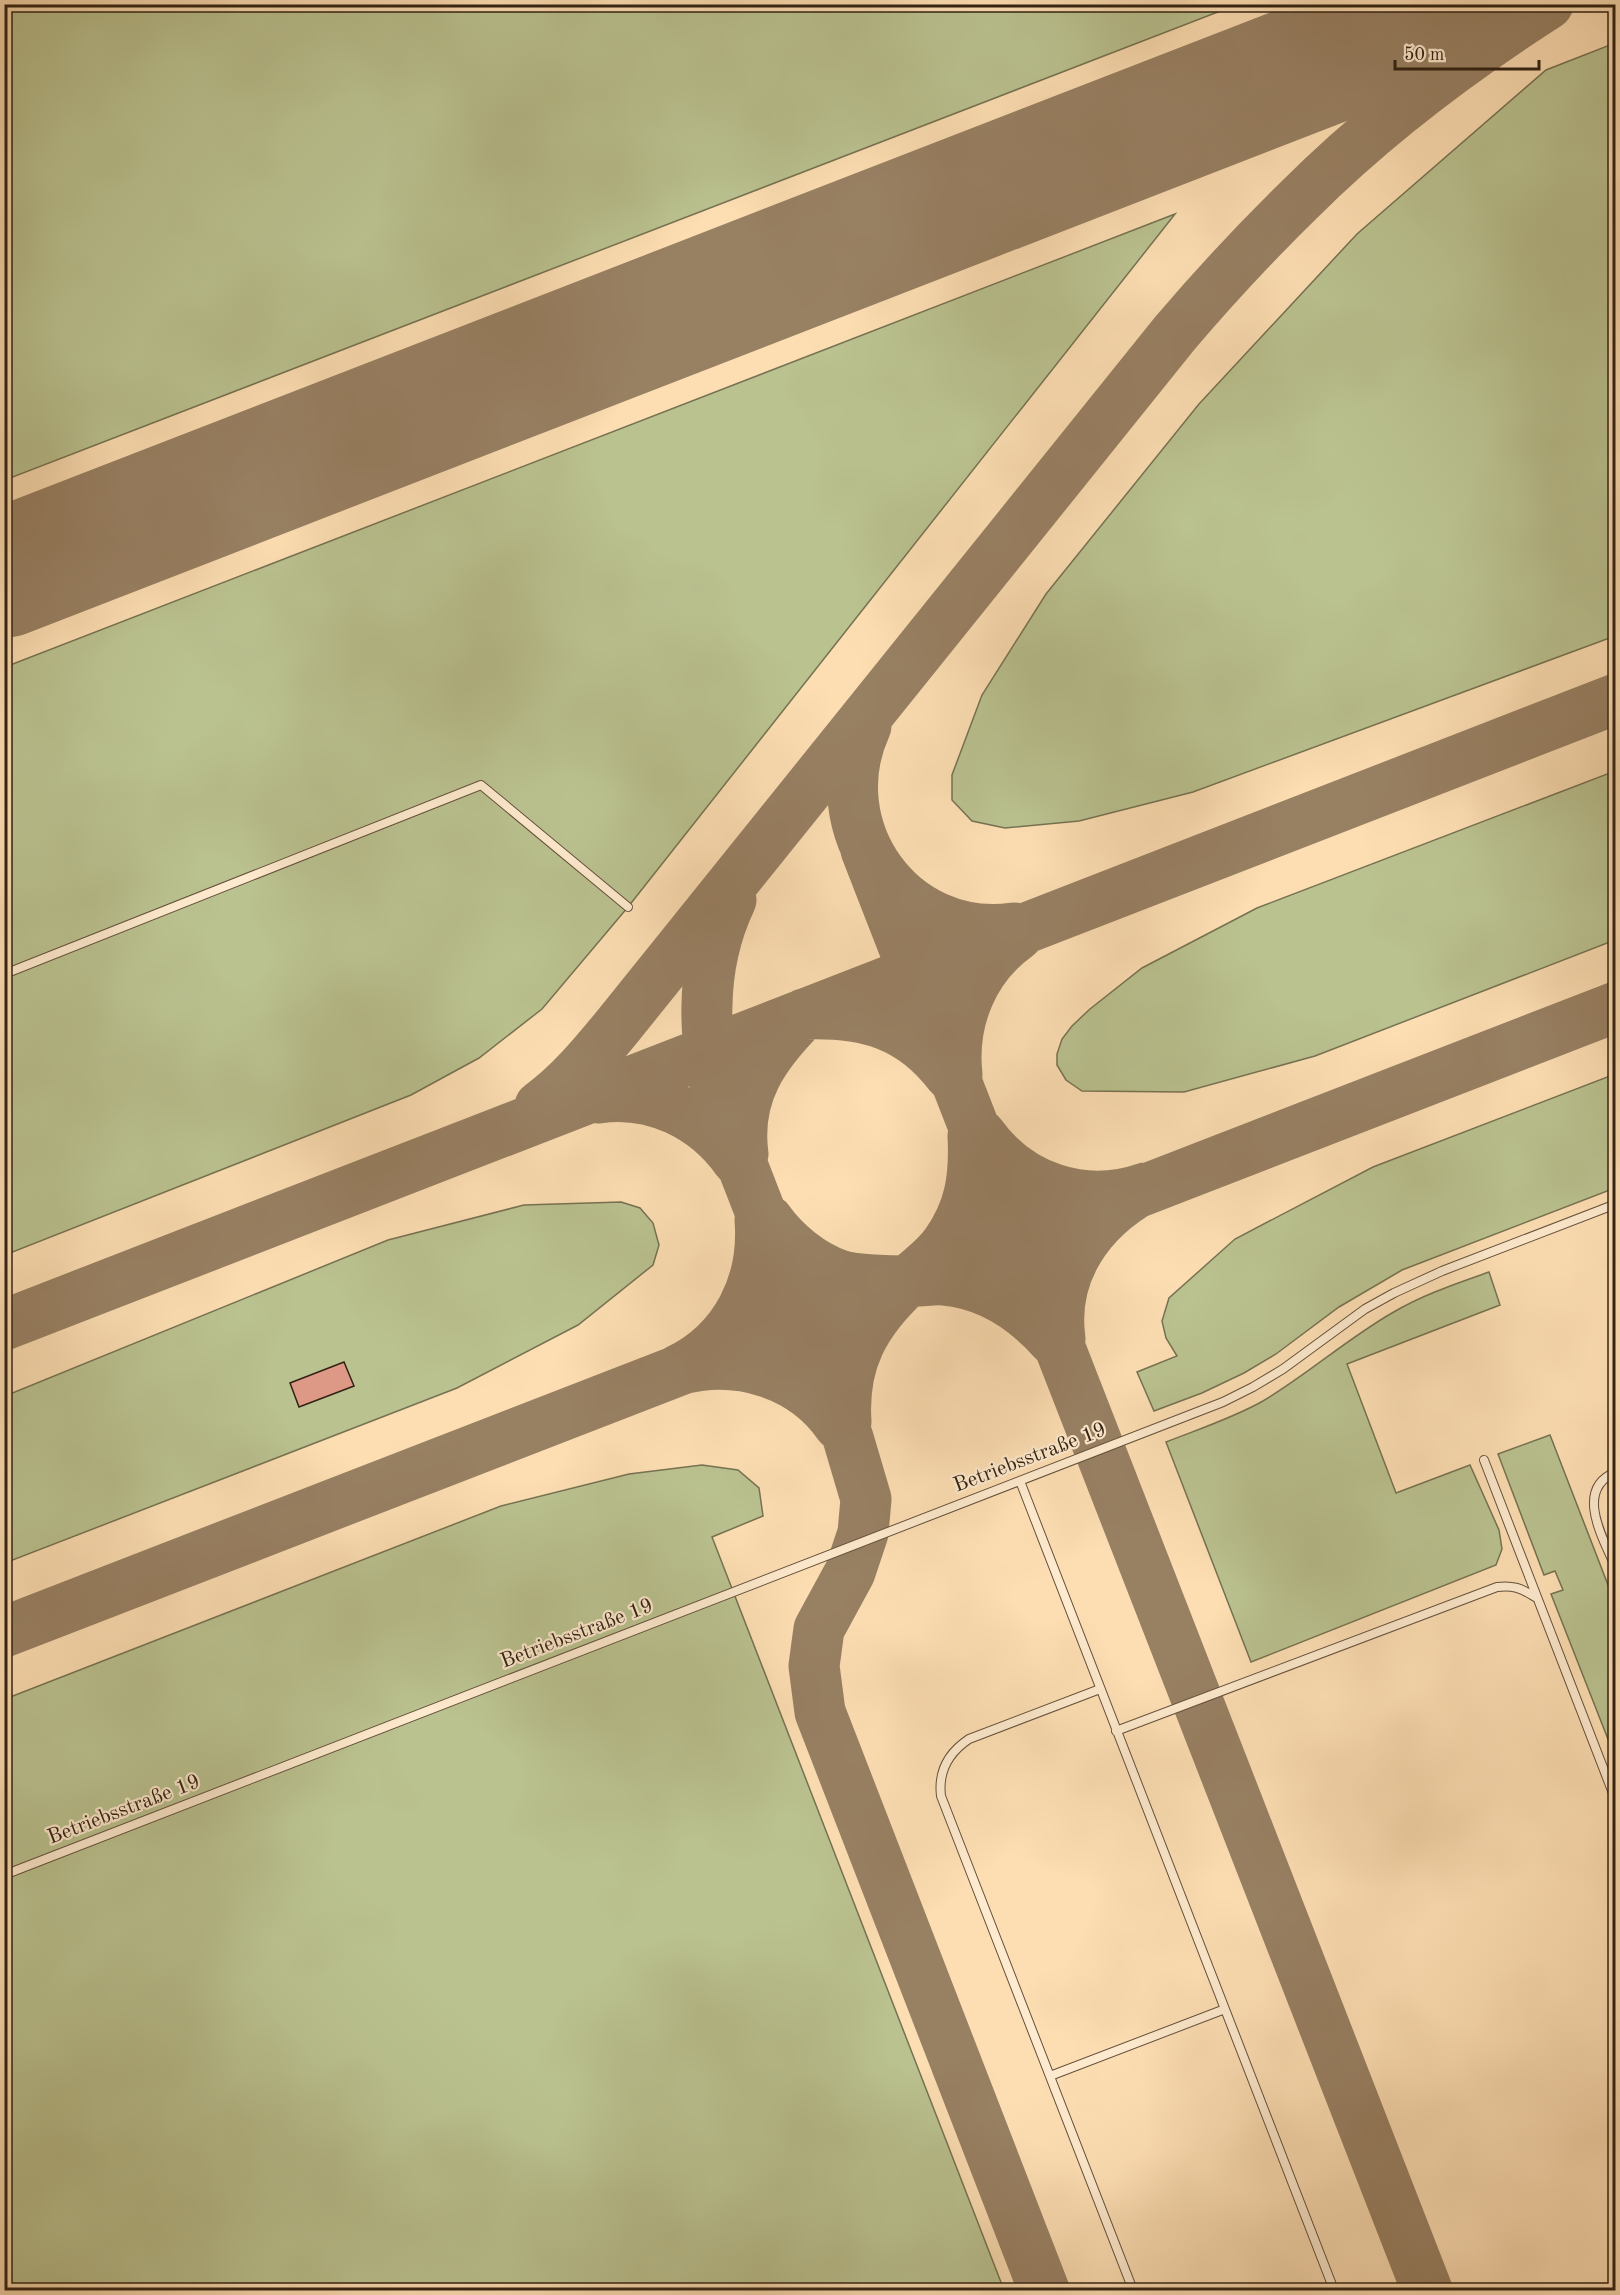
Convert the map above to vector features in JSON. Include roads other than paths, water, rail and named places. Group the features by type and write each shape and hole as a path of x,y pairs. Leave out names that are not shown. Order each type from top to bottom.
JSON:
{"lane":[{"path":"7,973 481,785 628,907"},
{"name":"Betriebsstraße 19","path":"4,1875 1223,1402 1254,1387 1365,1309 1394,1293 1451,1268 1616,1204"},
{"path":"1484,1460 1535,1597 1616,1801"},
{"path":"1616,1473 1608,1475 1595,1491 1593,1510 1616,1568"},
{"path":"1020,1481 1334,2290"},
{"path":"1116,1731 1497,1587 1510,1585 1521,1587 1535,1597"},
{"path":"1100,1689 958,1746 943,1768 939,1783 941,1796 1133,2290"},
{"path":"1050,2076 1225,2009"}]}
